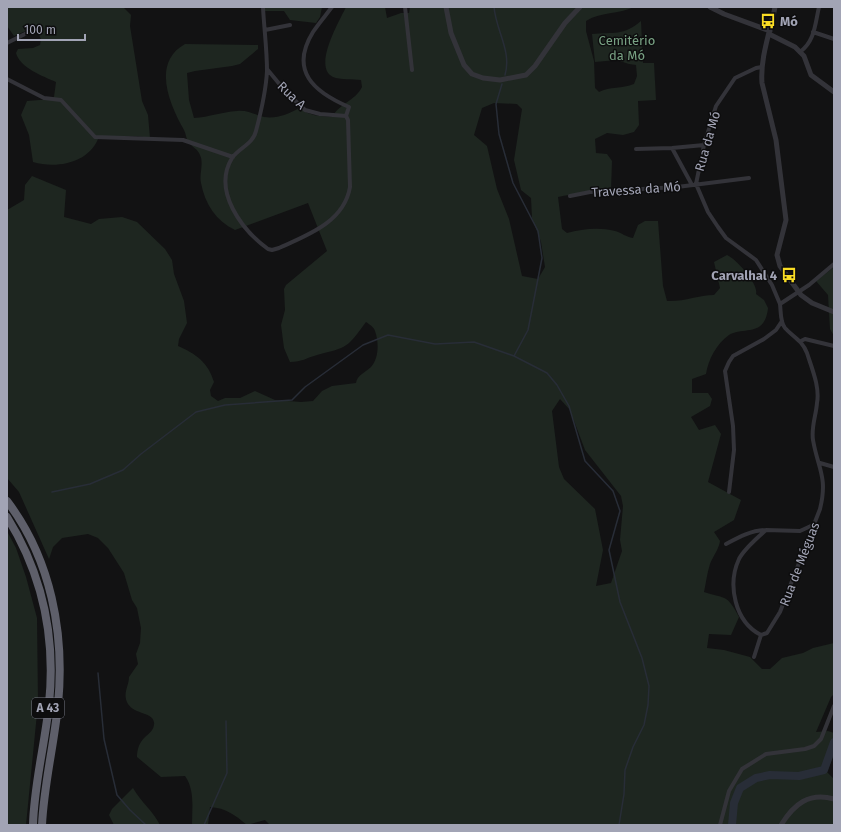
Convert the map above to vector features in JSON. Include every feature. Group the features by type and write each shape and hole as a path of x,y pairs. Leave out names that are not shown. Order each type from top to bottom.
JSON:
{"highway":[{"name":"A 43","path":"8,502 37,552 50,589 56,616 61,671 58,706 46,780 42,825"},
{"name":"A 43","path":"7,517 29,557 41,591 51,650 49,704 36,785 33,825"}],"street":[{"path":"263,7 267,68 264,93 255,135 233,157 226,177 226,191 231,206 240,222 268,249 272,250 321,229 332,219 349,198 348,120 346,116 349,106 323,94 308,79 304,68 308,41 332,7"},
{"path":"404,7 412,70"},
{"path":"446,7 451,33 457,51 464,65 472,74 483,78 500,80 526,75 535,66 561,29 580,7"},
{"path":"710,7 770,32 795,47 804,56 811,76 834,92"},
{"path":"775,7 762,68 762,84 776,140 786,220 777,255 780,266 799,292 812,303 834,312"},
{"path":"800,52 807,47 813,32 819,7"},
{"path":"265,30 290,25"},
{"path":"7,43 35,29"},
{"path":"813,32 834,39"},
{"name":"Rua A","path":"267,68 286,92 305,110 320,114 346,116"},
{"name":"Rua da Mó","path":"762,68 756,68 735,78 716,106 704,144 694,185 708,212 726,238 756,260 769,280 780,304 782,321"},
{"path":"7,79 29,91 50,99 62,100 95,137 183,140 233,157"},
{"path":"636,148 672,148 704,144"},
{"path":"672,148 694,185"},
{"name":"Travessa da Mó","path":"570,196 590,192 678,187 749,178"},
{"path":"780,304 799,292 834,264"},
{"path":"782,321 785,328 801,341 805,339 834,346"},
{"path":"729,492 734,450 733,426 725,371 733,356 764,339 776,330 782,321"},
{"name":"Rua de Méguas","path":"754,657 761,635 767,634 780,612 814,525 824,493 824,482 813,440 818,391 806,351 801,341"},
{"path":"820,463 834,467"},
{"path":"726,544 748,533 758,530 800,531 814,525"},
{"path":"761,635 751,626 735,605 734,580 739,559 766,530"},
{"path":"720,825 729,791 742,769 766,754 805,749 814,746 821,739 834,706"},
{"path":"781,825 788,813 804,800 815,796 834,799"}],"green space":[{"path":"7,7 123,7 131,15 130,26 142,101 148,115 150,138 131,136 98,139 87,154 71,162 52,165 33,162 29,135 21,115 27,101 52,99 54,97 56,82 33,71 18,58 16,53 18,49 33,48 40,45 41,39 37,31 28,30 14,36 7,26"},
{"path":"264,7 322,7 320,17 316,23 290,20 284,11 264,11"},
{"name":"Cemitério da Mó","path":"346,7 385,7 387,18 401,13 409,13 410,7 634,7 597,16 586,21 586,31 594,61 595,88 599,92 607,89 630,86 634,84 637,76 636,65 617,60 595,62 592,34 624,31 635,26 641,21 643,63 654,63 656,100 638,101 639,125 634,132 623,135 607,133 595,139 596,153 607,154 612,161 611,190 591,191 558,197 562,229 567,233 579,230 603,229 633,238 638,225 645,221 658,221 663,286 667,301 714,295 720,288 714,262 727,255 736,261 751,278 756,294 764,300 768,308 763,324 753,329 735,332 725,338 714,352 706,374 692,379 692,393 708,393 712,399 710,406 691,417 699,430 715,425 721,434 708,482 741,500 734,520 714,532 720,541 710,564 704,592 725,598 732,604 739,617 731,635 709,634 707,648 724,650 750,657 762,669 770,669 782,658 834,643 834,694 831,697 816,732 828,731 834,733 834,754 827,772 834,779 834,825 270,825 265,820 247,825 230,813 221,809 210,807 208,825 192,825 192,793 185,776 161,777 137,757 139,745 152,730 154,721 152,718 131,708 126,700 129,677 138,664 136,654 140,643 141,628 137,608 132,600 124,573 108,548 98,538 88,534 62,538 53,547 49,559 19,492 7,478 7,210 24,200 25,185 32,176 66,190 64,217 91,224 99,219 122,217 137,222 165,249 172,260 174,274 184,301 187,323 179,339 178,346 196,356 205,364 214,382 210,390 211,396 218,401 225,398 240,398 255,391 275,400 301,402 313,401 322,391 332,386 356,383 360,376 374,363 377,355 378,345 375,331 373,327 366,322 355,337 341,348 301,361 290,362 284,348 281,325 285,310 284,289 286,285 327,251 308,203 235,230 222,222 212,211 205,198 201,180 201,158 198,151 188,142 185,132 173,109 166,85 166,73 169,62 175,52 185,44 258,45 258,49 240,64 187,73 189,100 194,118 241,111 264,117 278,117 300,108 311,114 332,117 339,108 359,92 362,87 361,80 333,77 327,72 325,64 329,43","holes":["494,103 517,104 522,109 514,160 521,190 531,198 532,218 541,242 545,267 538,279 522,276 509,219 497,189 487,146 474,135 482,108","560,399 570,410 585,450 621,496 623,506 620,540 622,551 611,583 596,586 603,550 595,509 564,479 559,467 552,411"]},
{"path":"834,267 834,336 830,329 828,295 816,281"},
{"path":"7,531 16,548 26,577 37,618 38,703 26,825 7,825"},
{"path":"133,788 160,825 114,825 109,815 112,809"}],"waterway":[{"path":"494,7 495,16 507,58 505,75"},
{"path":"502,84 496,104 499,134 513,183 538,231 542,258 528,330 514,356 547,373 557,385 569,406 585,461 613,491 620,511 609,550 620,602 642,658 649,686 648,705 644,725 633,747 625,770 624,794 619,825"},
{"path":"52,492 90,484 123,470 141,454 196,412 225,405 292,400 305,387 363,345 388,335 435,344 474,342 514,356"},
{"path":"98,673 104,739 117,795 146,825"},
{"path":"204,825 227,773 226,721"},
{"path":"732,825 734,803 740,788 756,778 770,775 799,776 824,770 834,742"}],"place":[{"name":"Mó","path":"768,21"},
{"name":"Carvalhal 4","path":"789,275"}]}
